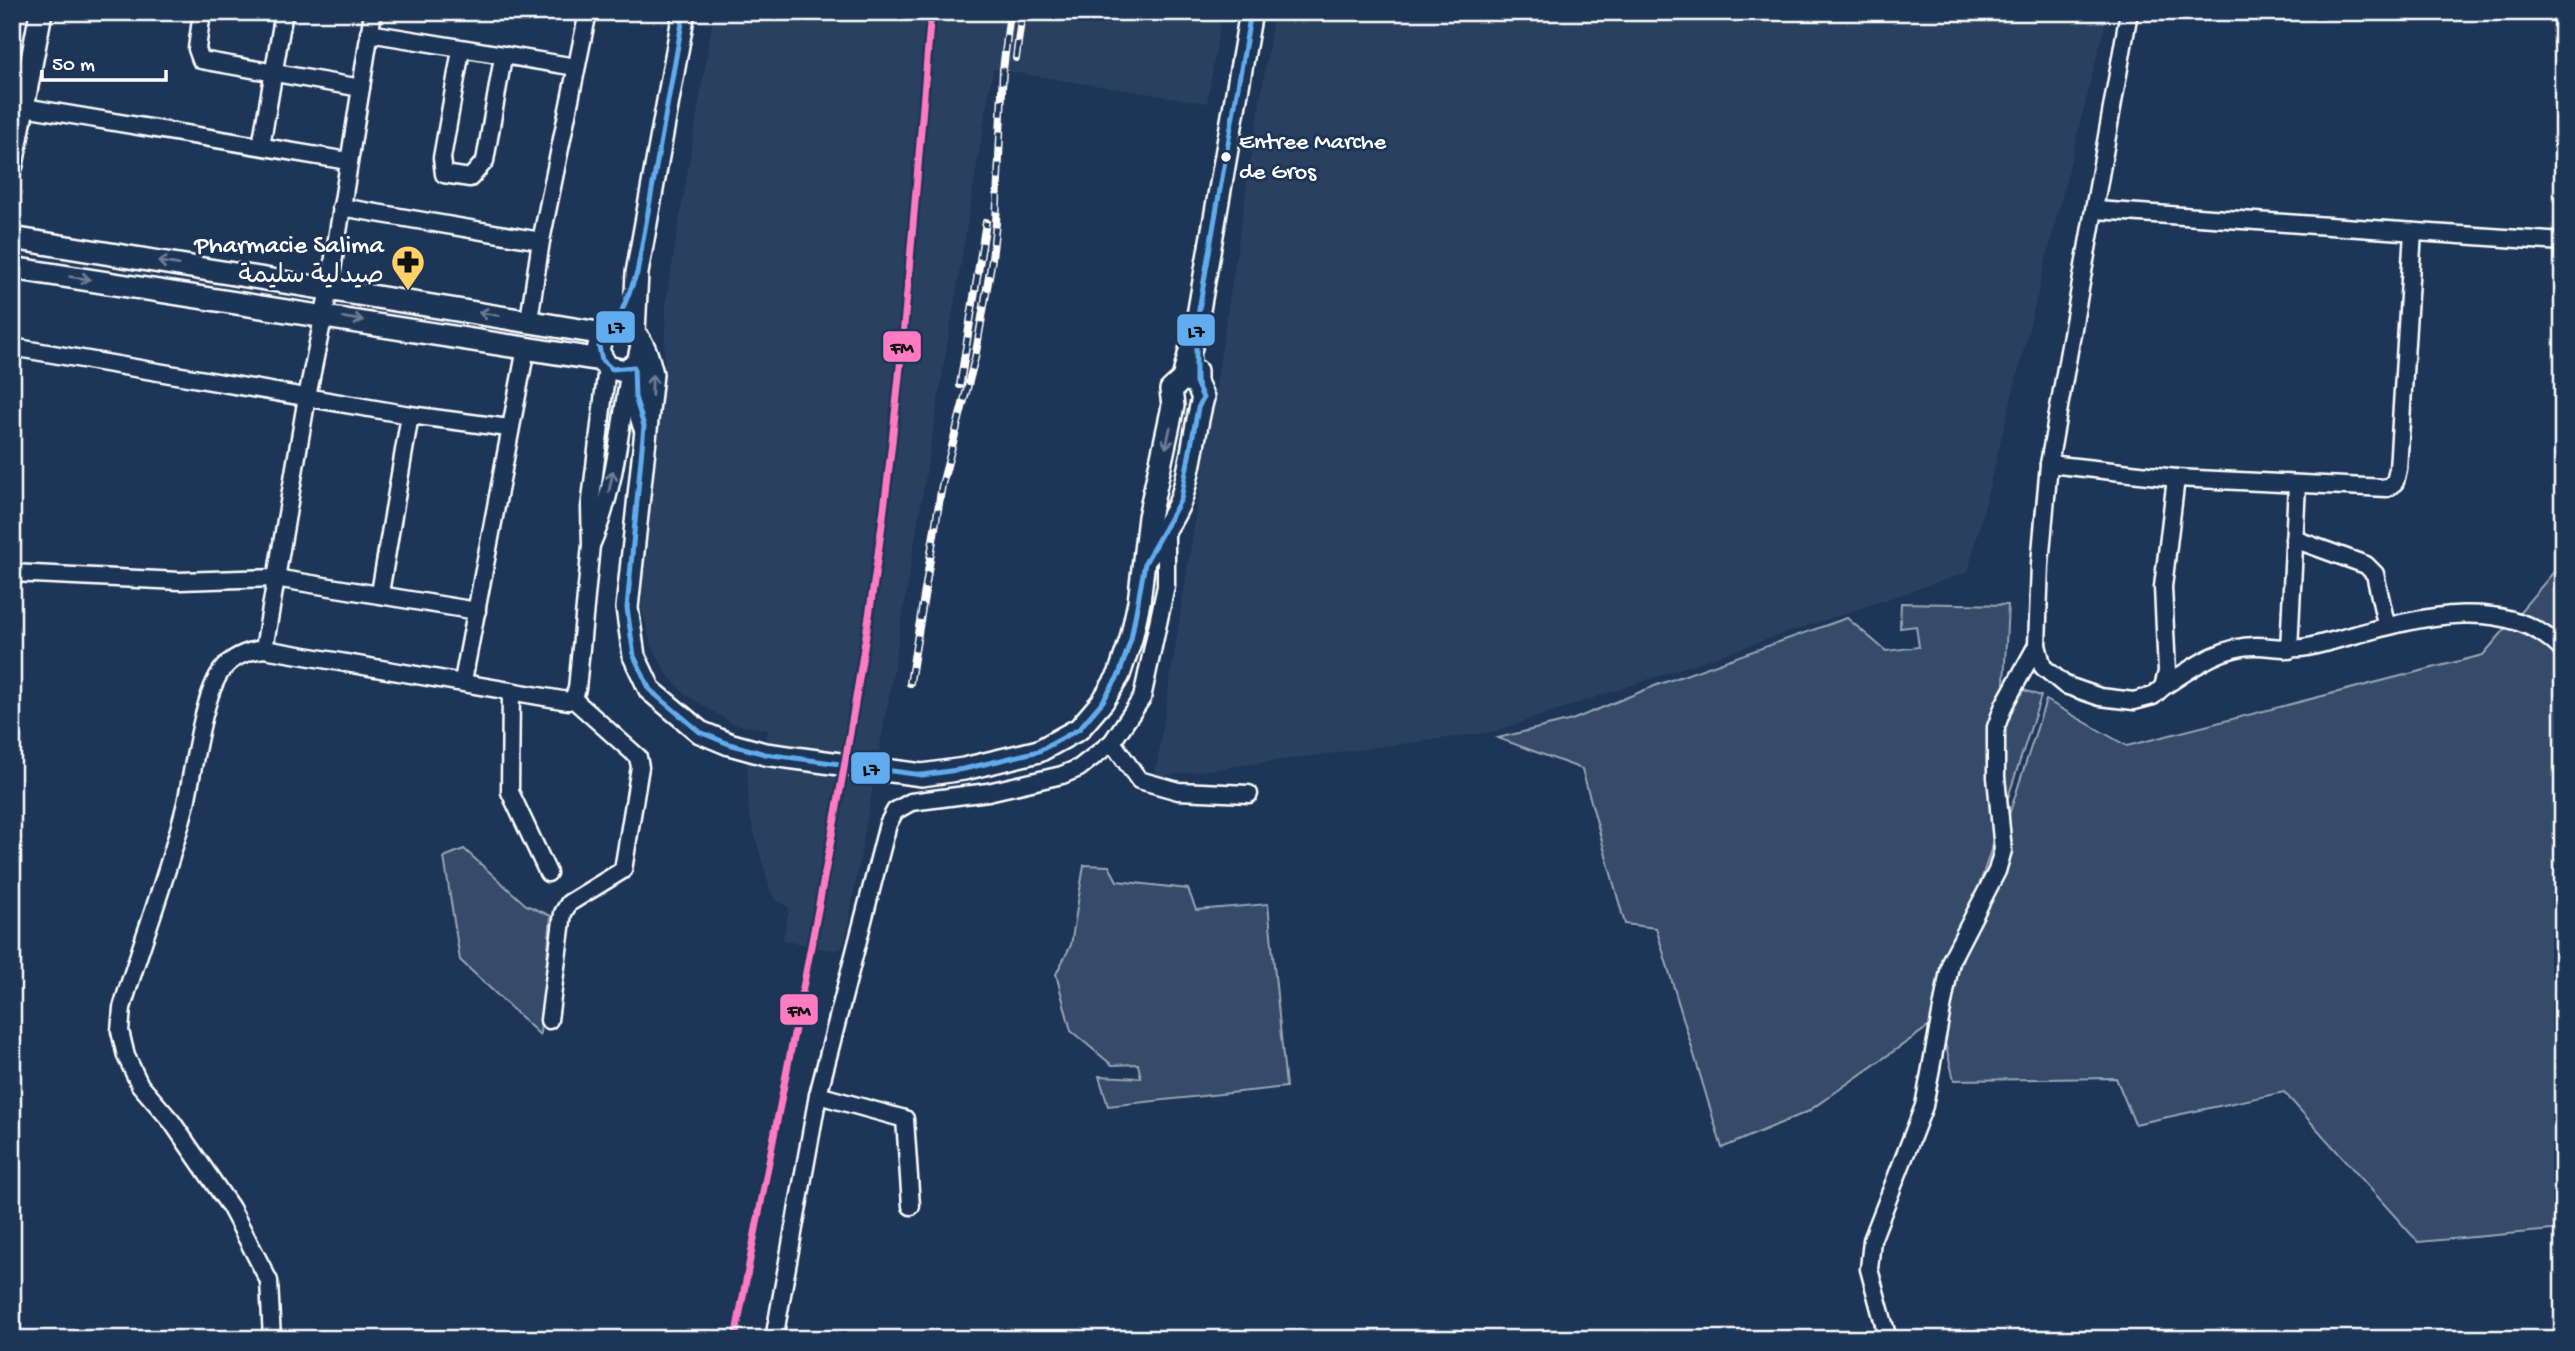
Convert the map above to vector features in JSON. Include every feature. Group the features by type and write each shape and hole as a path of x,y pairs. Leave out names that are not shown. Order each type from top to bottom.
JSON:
{"street":[{"path":"12,165 41,12"},
{"path":"202,12 197,49 201,60 361,88"},
{"path":"261,146 284,12"},
{"path":"264,649 307,397 329,289 373,12"},
{"path":"529,320 541,241 588,12"},
{"path":"684,12 624,335 652,374 650,403 644,426 628,589 634,656 650,690 674,713 700,732 765,754 922,775 964,769 1039,751 1079,729 1103,701 1119,675 1131,639 1145,562 1149,517 1162,470 1173,406 1171,390 1190,381"},
{"path":"1190,381 1196,327 1251,12"},
{"path":"2129,12 2049,464 2037,603 2037,645 2043,667 2065,685 2088,693 2134,701 2153,696 2210,657 2239,648 2254,646 2289,650 2415,618 2484,616 2542,632 2563,651"},
{"path":"369,33 576,67"},
{"path":"461,50 442,158 444,174 470,178 485,161 503,57"},
{"path":"24,107 348,161"},
{"path":"341,207 541,241"},
{"path":"2096,210 2563,242"},
{"path":"2049,464 2176,478 2387,488 2395,482 2413,232"},
{"path":"12,238 624,335 641,357 632,368 612,480 604,513 591,545"},
{"path":"12,268 323,314 526,348 604,363 618,372 632,368"},
{"path":"272,1339 269,1281 231,1208 172,1122 140,1085 126,1056 120,1031 122,1008 186,803 197,743 215,682 229,662 246,653 264,649 568,701 573,699 577,689 591,545 590,508 604,363 599,345 624,335"},
{"path":"12,346 410,415 509,428"},
{"path":"463,681 526,348"},
{"path":"632,368 635,397 644,426"},
{"path":"1145,562 1181,499 1203,391 1190,381"},
{"path":"1173,406 1183,412 1198,408"},
{"path":"380,593 410,415"},
{"path":"774,1339 818,1095 888,824 895,811 911,802 988,792 1062,775 1079,768 1112,742 1142,698 1166,586 1162,470"},
{"path":"2163,687 2166,672 2163,587 2176,478"},
{"path":"2289,650 2297,484"},
{"path":"2294,539 2366,565 2375,574 2386,624"},
{"path":"12,573 180,581 275,578 380,593 477,611"},
{"path":"1888,1339 1869,1269 1872,1240 1924,1106 1934,1066 1951,960 1997,871 2003,850 1996,777 1997,727 2004,705 2037,645"},
{"path":"511,691 510,792 548,873"},
{"path":"549,1020 563,913 569,903 616,877 623,870 640,767 631,749 601,727 573,699"},
{"path":"1112,742 1139,780 1178,791 1249,794"},
{"path":"818,1095 905,1119 908,1125 911,1206"}],"shaded area":[{"path":"714,12 1222,12 1207,103 993,69 889,697 845,941 841,949 830,950 783,940 789,908 774,898 770,890 749,814 747,762 763,765 768,730 733,724 686,695 667,674 651,644 642,610 646,499 664,369 666,301"},
{"path":"1274,12 2108,12 1968,572 1492,732 1155,777"},
{"path":"2563,561 2563,1229 2418,1242 2284,1092 2135,1124 2116,1078 1954,1080 1941,1026 2046,700 2127,746 2483,655"},
{"path":"1901,603 2008,605 2004,683 2041,696 1935,1022 1807,1112 1722,1148 1656,928 1625,924 1582,769 1498,738 1572,720 1657,685 1847,618 1886,651 1919,647 1916,626 1900,628"},
{"path":"464,849 526,905 551,916 540,1035 460,960 444,857"},
{"path":"1084,865 1109,866 1117,881 1188,889 1196,910 1268,904 1286,1087 1108,1106 1099,1076 1141,1078 1138,1064 1112,1065 1071,1031 1056,974 1071,945"}],"railway":[{"path":"910,683 942,485 975,358 992,259 1003,70 1010,12"},
{"path":"1016,58 1022,12"},
{"path":"960,385 986,222"}],"transit line":[{"name":"L7","path":"684,12 637,273 615,328 601,339 599,347 602,360 612,369 634,367 635,397 644,426 627,608 634,656 650,690 700,732 729,744 765,754 922,775 964,769 1039,751 1079,729 1103,701 1119,675 1131,639 1145,563 1181,499 1198,408 1203,398 1196,382 1196,327 1251,12"},
{"name":"FM","path":"735,1339 825,875 872,596 899,377 931,12"}],"place":[{"name":"Entree Marche de Gros","path":"1226,157"},
{"name":"Pharmacie Salima صيدلية سليمة","path":"408,292"}]}
